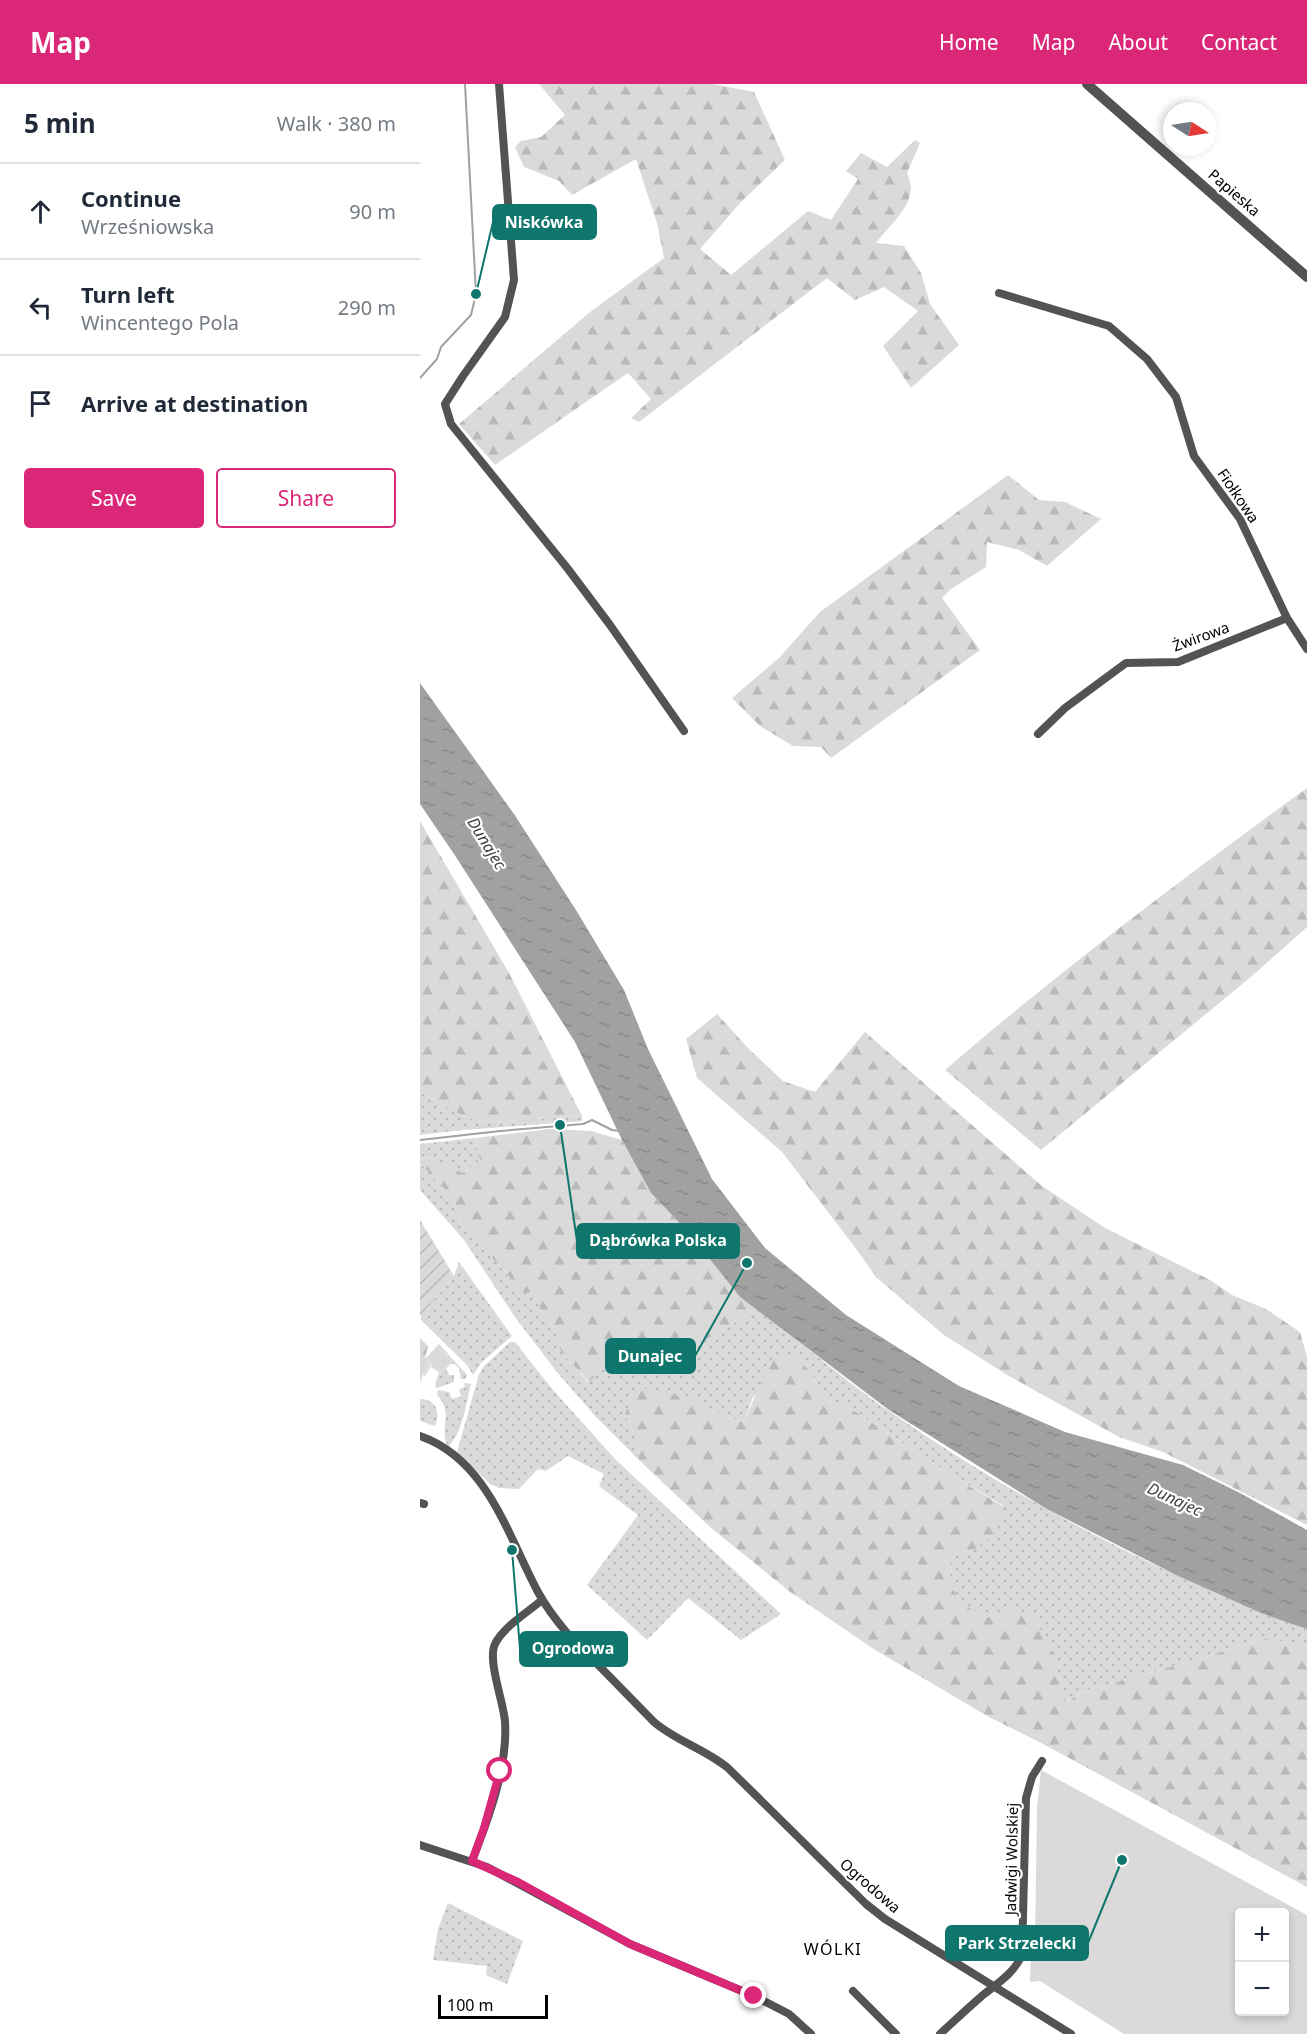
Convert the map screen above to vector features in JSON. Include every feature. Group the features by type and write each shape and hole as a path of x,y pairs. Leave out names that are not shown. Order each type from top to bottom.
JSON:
{"street":[{"path":"499,84 514,280 505,317 446,404 451,424 603,615 684,731"},
{"name":"Papieska","path":"1087,84 1307,278"},
{"name":"Fiołkowa","path":"999,293 1109,326 1147,359 1176,397 1194,456 1240,519 1287,618 1307,649"},
{"name":"Żwirowa","path":"1038,734 1065,708 1126,663 1178,662 1287,618"},
{"name":"Ogrodowa","path":"420,1436 434,1441 451,1452 485,1487 542,1600 567,1633 654,1722 666,1732 728,1768 866,1905 1071,2034"},
{"path":"472,1861 484,1828 503,1755 505,1722 493,1657 495,1644 510,1626 542,1600"},
{"name":"Jadwigi Wolskiej","path":"940,2034 1014,1968 1022,1955 1026,1798 1032,1777 1042,1761"},
{"path":"420,1845 472,1861 518,1882 630,1944 771,2004 789,2014 811,2034"},
{"path":"853,1991 896,2034"}],"green space":[{"path":"539,84 713,84 754,92 785,160 741,202 700,249 731,275 808,211 831,220 858,179 846,171 861,153 887,167 915,140 920,143 907,173 910,183 908,202 876,243 904,246 921,273 930,304 959,345 911,388 883,346 918,311 884,287 855,300 827,278 639,422 631,418 651,399 628,373 495,465 459,424 590,312 664,258 657,223 636,159 572,195 559,181 524,167 515,147 521,141 541,137 565,115"},
{"path":"1008,475 1039,500 1065,502 1101,519 1047,566 1019,550 987,542 986,567 951,589 942,598 980,650 831,758 821,747 793,746 760,726 732,698 779,658 820,612"},
{"path":"1307,788 1307,927 1252,976 1041,1150 945,1070 1123,925"},
{"path":"420,821 509,973 582,1116 490,1122 467,1118 420,1092"},
{"path":"717,1014 783,1081 815,1092 865,1032 1042,1186 1105,1228 1210,1280 1232,1295 1266,1309 1300,1332 1307,1357 1307,1525 1163,1452 1119,1437 1009,1376 944,1335 877,1278 782,1152 697,1078 686,1039"},
{"path":"420,1092 467,1118 490,1122 582,1116 582,1121 420,1135"},
{"path":"550,1129 591,1131 622,1140 651,1193 689,1233 740,1297 756,1309 694,1347 662,1371 636,1373 605,1366 589,1382 561,1352 554,1328 541,1312 535,1293 510,1291 510,1277 461,1224 452,1197 420,1163 420,1160 428,1157 463,1173 480,1160 475,1138"},
{"path":"475,1138 480,1160 463,1173 428,1157 420,1160 420,1144"},
{"path":"420,1163 452,1197 461,1224 510,1277 535,1292 541,1312 554,1328 561,1352 588,1382 605,1366 636,1373 662,1371 694,1347 756,1309 872,1399 987,1474 1091,1533 1145,1560 1253,1608 1307,1629 1307,1646 1262,1638 1206,1657 1088,1690 1062,1703 1060,1678 1007,1609 987,1617 962,1604 949,1582 954,1554 976,1549 1003,1505 949,1474 856,1412 825,1399 809,1370 753,1397 744,1421 722,1416 698,1401 625,1414 638,1444 639,1460 596,1417 556,1371 515,1317 464,1240 420,1190"},
{"path":"420,1220 454,1276 420,1316"},
{"path":"459,1262 512,1336 482,1362 473,1375 467,1365 421,1320 421,1315 454,1276"},
{"path":"420,1338 428,1346 425,1358 431,1365 424,1373 420,1383"},
{"path":"510,1342 515,1342 553,1390 615,1459 781,1614 741,1640 688,1598 647,1640 587,1585 638,1515 599,1486 604,1474 568,1456 546,1471 538,1469 519,1489 499,1488 490,1484 457,1452 479,1374 484,1366"},
{"path":"439,1344 467,1375 465,1379 461,1379 459,1368 450,1364 446,1369 449,1375 454,1375 454,1382 437,1388 435,1386 439,1372 431,1367 424,1377 424,1373 432,1365 425,1358 427,1357 442,1372 452,1361 437,1346"},
{"path":"437,1346 452,1361 442,1372 427,1357"},
{"path":"792,1355 809,1370 825,1399 856,1412 949,1474 1003,1506 997,1531 976,1549 954,1554 949,1582 962,1604 987,1617 1007,1609 1030,1613 1050,1644 1060,1678 1063,1703 1088,1690 1206,1657 1262,1638 1307,1646 1307,1887 989,1717 872,1648 789,1591 710,1527 639,1460 638,1444 625,1414 638,1387 698,1401 722,1416 744,1421 772,1359"},
{"path":"464,1383 471,1384 461,1426 448,1447 445,1440 445,1409 437,1395 438,1390 449,1392 452,1399 461,1396 459,1389 465,1387"},
{"path":"420,1399 430,1401 436,1407 435,1426 420,1421"},
{"path":"1041,1770 1307,1915 1307,2034 1124,2034 1040,1981 1030,1982 1031,1948 1035,1941 1037,1808"},
{"path":"448,1903 523,1941 507,1984 486,1975 487,1966 433,1960 438,1929"}],"water":[{"path":"420,683 514,814 576,910 624,990 648,1049 712,1179 765,1248 846,1315 959,1386 1065,1432 1183,1465 1307,1530 1307,1629 1261,1613 1176,1575 1045,1508 889,1410 740,1297 689,1233 651,1193 622,1140 575,1042 420,804"}],"waterway":[{"path":"420,378 437,359 441,347 471,315 476,294 465,84"},
{"path":"420,1140 583,1124 592,1120 612,1130 620,1131"}],"place":[{"name":"Niskówka","path":"476,294"},
{"name":"Dąbrówka Polska","path":"560,1125"},
{"name":"Dunajec","path":"747,1263"},
{"name":"Ogrodowa","path":"512,1550"},
{"name":"Park Strzelecki","path":"1122,1860"}],"district":[{"name":"WÓLKI","path":"833,1949"}],"route":[{"path":"500,1771 472,1861 518,1882 630,1944 754,1996"}]}
